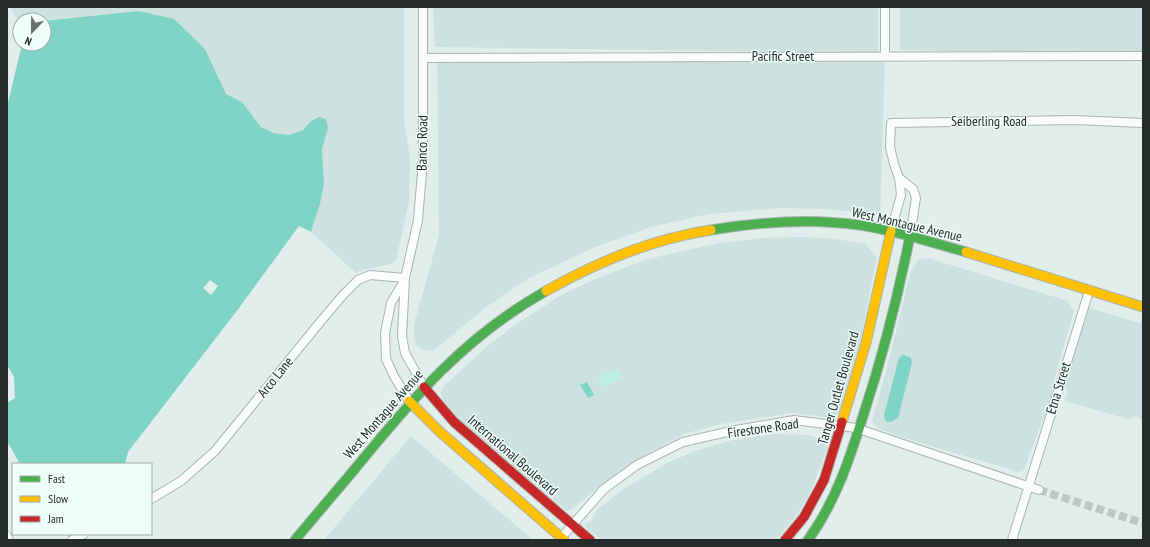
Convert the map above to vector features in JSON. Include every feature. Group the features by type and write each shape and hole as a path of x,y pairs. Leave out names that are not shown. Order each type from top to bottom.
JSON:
{"main road":[{"name":"West Montague Avenue","path":"295,540 409,401 457,354 502,318 535,296 581,270 636,248 702,230 761,222 827,221 891,231 910,236 972,253 1143,307"},
{"name":"Tanger Outlet Boulevard","path":"785,540 814,502 824,480 842,426 866,343 891,231"},
{"path":"808,540 832,503 859,429 892,318 910,236"},
{"name":"International Boulevard","path":"424,387 454,422 590,540"},
{"path":"409,401 444,435 562,539"}],"street":[{"name":"Banco Road","path":"424,7 423,161 418,220 405,278 403,342 405,353 424,387"},
{"path":"885,7 886,56"},
{"name":"Pacific Street","path":"423,58 1143,56"},
{"name":"Seiberling Road","path":"891,231 901,194 899,178 890,147 891,123 1074,120 1143,122"},
{"path":"899,178 913,189 916,198 910,236"},
{"name":"Arco Lane","path":"152,498 181,481 215,451 334,305 358,280 370,275 405,278"},
{"name":"Banco Road","path":"405,278 391,304 386,340 386,359 409,401"},
{"name":"Etna Street","path":"1012,540 1089,290"},
{"name":"Firestone Road","path":"562,539 572,524 604,489 637,465 683,442 736,430 794,420 859,429 1039,490"},
{"path":"72,540 82,535"},
{"path":"7,536 9,540"}],"shaded area":[{"path":"10,7 404,7 404,120 410,159 409,202 396,260 391,264 362,270 356,273 311,232 320,204 324,184 322,149 328,128 311,121 303,130 289,136 261,127 242,102 226,94 205,49 94,17 52,20 52,12 13,12"},
{"path":"433,7 878,7 878,53 435,47"},
{"path":"900,7 1143,7 1143,56 900,50"},
{"path":"139,11 174,19 205,49 226,94 242,102 261,127 274,133 289,135 303,130 311,121 319,117 326,119 328,128 322,149 324,184 320,204 311,232 299,226 239,308 128,452 125,463 19,463 7,441 7,403 15,398 14,377 7,365 7,107 20,52 52,52 52,20"},
{"path":"885,56 880,215 826,209 779,208 710,214 651,227 595,247 527,279 485,308 433,351 423,350 416,345 414,325 439,235 437,58"},
{"path":"805,237 836,239 865,244 877,257 860,343 839,413 833,418 792,413 721,424 684,434 641,457 604,483 571,510 567,511 455,415 442,398 441,392 443,387 491,343 518,323 563,294 598,278 648,259 719,243 763,238"},
{"path":"928,258 1068,301 1074,311 1050,401 1024,469 1019,472 901,437 879,429 872,421 888,364 910,273 918,260"},
{"path":"1083,306 1143,324 1143,419 1133,416 1131,420 1065,401 1068,392 1060,381"},
{"path":"903,354 911,358 912,363 898,418 891,422 886,422 884,415 899,358"},
{"path":"618,368 622,378 603,387 598,378"},
{"path":"587,382 594,395 588,398 580,385"},
{"path":"776,434 808,435 818,438 828,446 812,489 798,513 776,540 603,540 589,531 585,524 591,522 597,510 622,490 667,463 698,450 733,440"},
{"path":"411,436 466,483 533,540 324,540"}],"pier":[{"path":"210,280 218,286 211,295 203,288"}],"tunnel":[{"path":"1039,490 1143,523"}],"traffic: fast":[{"path":"711,230 766,223 803,221 841,223 886,230 966,252"},
{"path":"808,540 827,510 841,479 853,446 884,347 910,236"},
{"path":"295,540 397,419 441,371 490,328 546,291"}],"traffic: slow":[{"path":"546,291 585,270 626,253 668,239 711,230"},
{"path":"842,422 866,343 891,231"},
{"path":"966,252 1143,307"},
{"path":"409,401 439,431 564,540"}],"traffic: jam":[{"path":"424,387 454,422 590,540"},
{"path":"785,540 804,517 824,480 842,422"}]}
